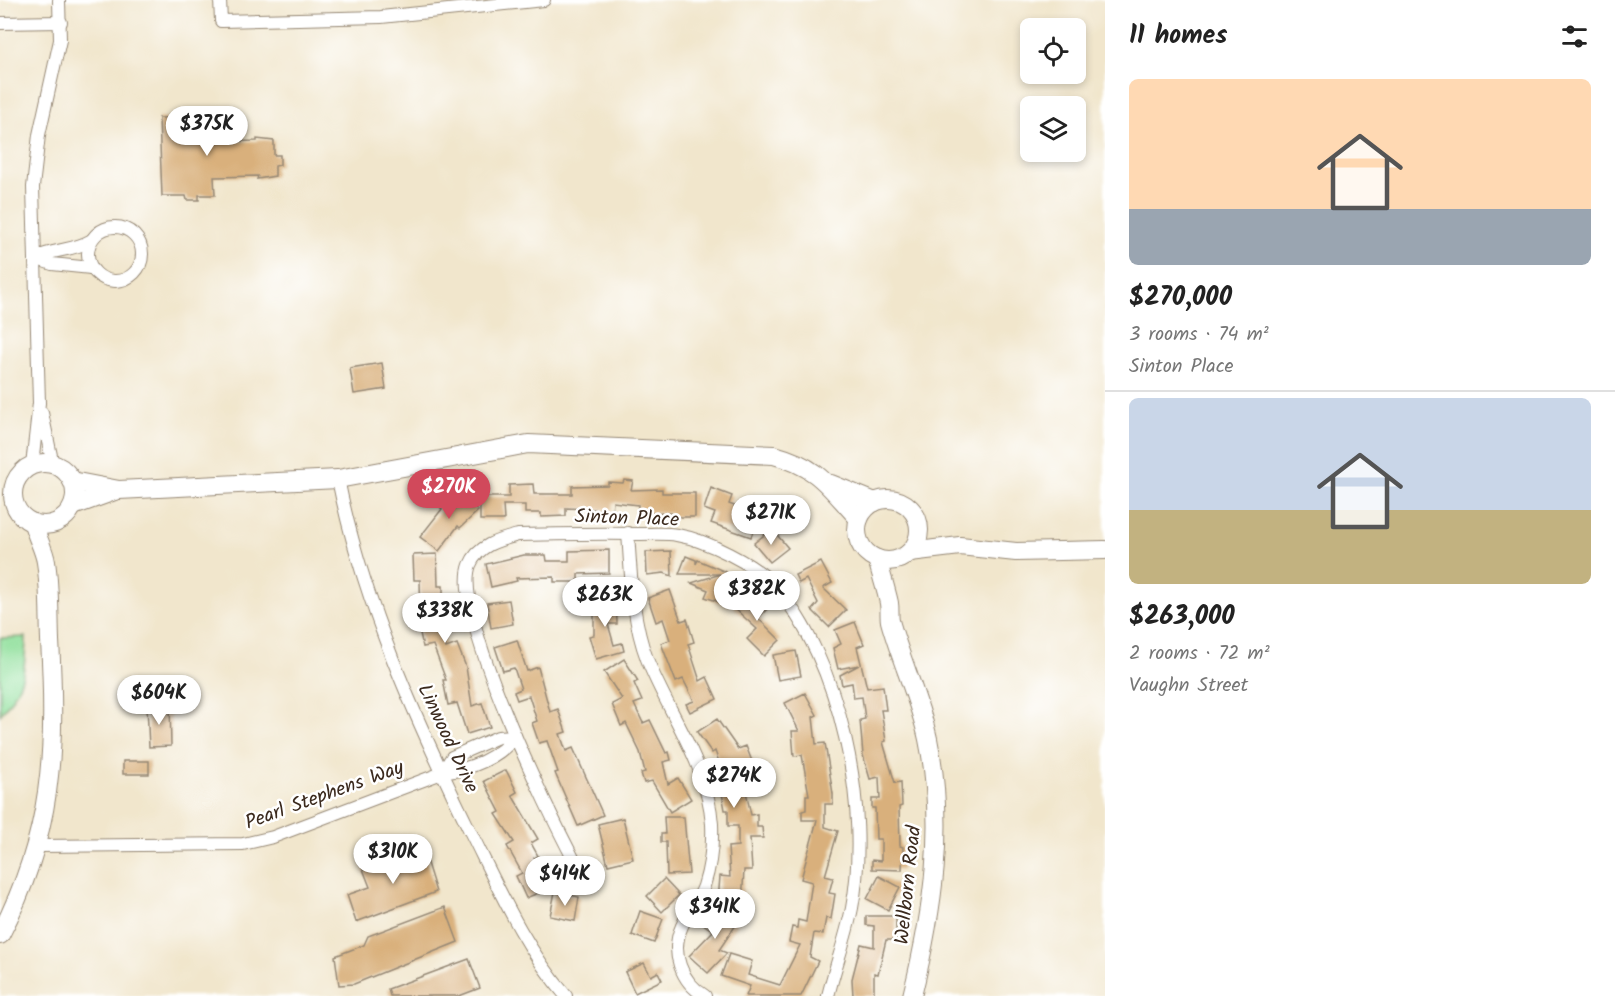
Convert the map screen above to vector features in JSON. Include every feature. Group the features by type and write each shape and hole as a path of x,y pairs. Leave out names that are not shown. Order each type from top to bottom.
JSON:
{"street":[{"path":"32,465 39,403 35,169 39,135 58,58 61,22 59,0"},
{"path":"220,0 221,21 381,17 447,4 544,0"},
{"path":"0,22 61,22"},
{"path":"35,258 52,250 70,249 90,241 101,230 115,226 127,229 137,237 142,254 138,271 128,279 116,282 102,279 91,268 87,255 90,241"},
{"path":"35,258 52,264 91,268"},
{"path":"39,403 53,465"},
{"path":"72,481 119,490 338,478 528,444 774,454 793,460 830,483 875,502"},
{"path":"0,935 17,902 38,846 51,764 51,657 46,561 33,523 18,512 13,495 18,477 32,465 53,465 61,468 72,481 75,489 73,506 63,519 56,523 33,523"},
{"name":"Linwood Drive","path":"338,478 347,522 386,646 442,773 512,916 543,968 566,996"},
{"path":"830,483 859,519"},
{"path":"73,506 119,490"},
{"path":"889,605 903,556 919,534 919,524 915,516 902,503 884,500 875,502 859,519 858,538 869,555 877,559 903,556 960,546 1016,552 1105,550"},
{"path":"46,561 56,523"},
{"path":"919,524 960,546"},
{"path":"628,533 632,582 647,658 702,779 711,813 714,851 703,889 681,928 676,946 682,974 698,992 705,996"},
{"name":"Sinton Place","path":"574,860 515,736 489,671 468,598 466,578 470,563 482,548 498,540 518,535 628,533 677,535 713,546 772,583 799,618 825,670 851,761 856,857 852,907 828,996"},
{"name":"Wellborn Road","path":"877,559 889,605 890,620 916,693 928,740 936,802 937,846 934,885 925,941 912,996"},
{"name":"Pearl Stephens Way","path":"38,846 243,844 273,837 442,773 461,771 506,749 515,736"}],"green space":[{"path":"26,637 22,679 14,696 0,715 0,638"}],"building":[{"path":"186,113 199,113 199,118 216,118 216,142 257,141 257,139 274,141 274,155 280,155 280,165 275,166 275,176 257,179 258,176 214,177 215,195 199,195 199,200 187,200 186,196 162,196 159,118 186,118"},
{"path":"382,363 386,389 354,394 350,368"},
{"path":"624,480 633,481 631,490 662,489 662,493 695,493 695,517 671,517 671,513 638,513 638,505 613,502 612,510 566,508 566,516 541,517 541,513 525,513 525,505 503,505 504,520 480,520 480,497 509,497 509,485 533,484 534,494 572,494 572,486 608,485 608,482 623,483"},
{"path":"711,488 732,496 729,504 759,515 751,537 711,523 715,513 704,509"},
{"path":"458,490 478,511 460,528 458,526 439,551 420,537 442,509 440,507"},
{"path":"772,529 788,548 770,562 754,543"},
{"path":"609,550 609,573 578,574 578,582 554,582 554,577 516,578 517,581 491,587 486,564 524,555 546,555 547,561 569,561 569,551"},
{"path":"671,551 672,576 664,573 647,575 646,552"},
{"path":"437,554 438,586 443,586 443,618 446,617 448,626 441,627 446,648 457,644 466,667 472,706 482,703 490,727 467,734 457,703 448,705 443,680 446,680 433,645 423,647 418,624 421,623 420,580 414,580 413,555"},
{"path":"686,556 696,560 696,564 698,560 726,572 720,580 734,584 728,605 705,597 708,590 691,583 721,574 679,574"},
{"path":"821,562 832,583 823,588 846,610 829,627 812,610 818,603 806,579 799,583 795,575"},
{"path":"670,590 681,621 687,619 694,642 688,644 700,681 707,677 717,699 690,712 686,704 694,701 683,679 676,682 661,643 670,640 663,619 656,622 648,598"},
{"path":"750,590 769,607 758,618 780,640 764,656 747,639 757,629 733,607"},
{"path":"616,598 617,624 608,624 614,645 622,643 624,651 596,659 589,636 594,635 594,599"},
{"path":"509,600 513,624 491,628 487,603"},
{"path":"855,622 864,644 857,647 867,688 883,686 886,710 881,710 886,741 883,742 895,783 901,782 902,806 899,807 900,846 903,847 902,870 872,869 872,860 881,861 881,839 876,839 875,808 872,808 872,799 880,799 879,777 870,779 863,755 860,720 865,719 862,697 854,698 852,683 842,685 840,675 859,665 838,669 833,648 841,644 835,630"},
{"path":"517,640 527,671 538,667 550,712 558,709 566,732 560,734 566,751 573,748 603,815 578,826 555,773 558,772 547,741 539,743 532,723 537,721 529,696 517,700 514,692 521,689 514,668 503,671 495,647"},
{"path":"796,651 801,676 778,680 773,655"},
{"path":"624,659 638,681 634,683 642,701 634,704 643,723 650,720 666,753 669,752 671,760 663,762 668,784 678,778 691,799 670,812 652,781 644,783 641,773 645,772 640,752 626,723 621,726 612,704 622,699 604,672"},
{"path":"805,693 817,715 813,717 816,744 825,743 833,794 833,804 825,804 825,827 838,831 825,876 833,878 829,893 835,894 831,919 826,918 823,934 814,933 810,957 818,961 801,996 746,996 750,986 721,976 729,954 752,961 748,975 780,985 800,945 789,942 792,927 797,928 798,920 806,922 812,882 801,879 817,820 802,820 802,811 806,810 806,795 809,795 802,755 794,756 792,731 799,731 785,703"},
{"path":"170,705 171,746 149,747 147,706"},
{"path":"717,719 738,749 746,746 755,769 742,773 751,815 757,814 757,827 762,827 763,838 750,838 752,870 744,870 742,903 718,902 720,876 730,877 728,847 738,846 738,826 728,826 728,810 725,810 722,793 726,792 724,785 736,782 728,762 720,765 715,751 712,753 697,732"},
{"path":"123,761 149,761 149,774 123,774"},
{"path":"506,770 517,792 512,795 538,839 531,843 538,856 534,858 548,889 526,898 516,876 522,873 507,846 514,842 496,814 500,812 484,781"},
{"path":"664,817 684,817 689,874 667,875 666,842 661,842 661,834 665,834"},
{"path":"623,818 633,859 608,865 598,824"},
{"path":"422,847 436,892 356,922 347,895 370,887 363,869"},
{"path":"879,876 900,887 888,910 867,899"},
{"path":"664,879 679,895 662,912 647,896"},
{"path":"555,892 579,897 575,921 550,916"},
{"path":"718,905 740,919 719,950 727,953 708,973 689,956 713,931 702,923 707,915 717,922"},
{"path":"445,907 458,942 354,984 339,985 335,956 364,945 368,936"},
{"path":"640,911 663,919 654,943 632,935"},
{"path":"866,916 896,916 896,940 886,940 878,974 874,973 874,996 853,996 852,979 861,944 874,947 874,926 866,925"},
{"path":"469,959 480,988 459,996 390,996 388,989"},
{"path":"644,963 651,976 658,972 662,980 635,993 625,972"}]}
